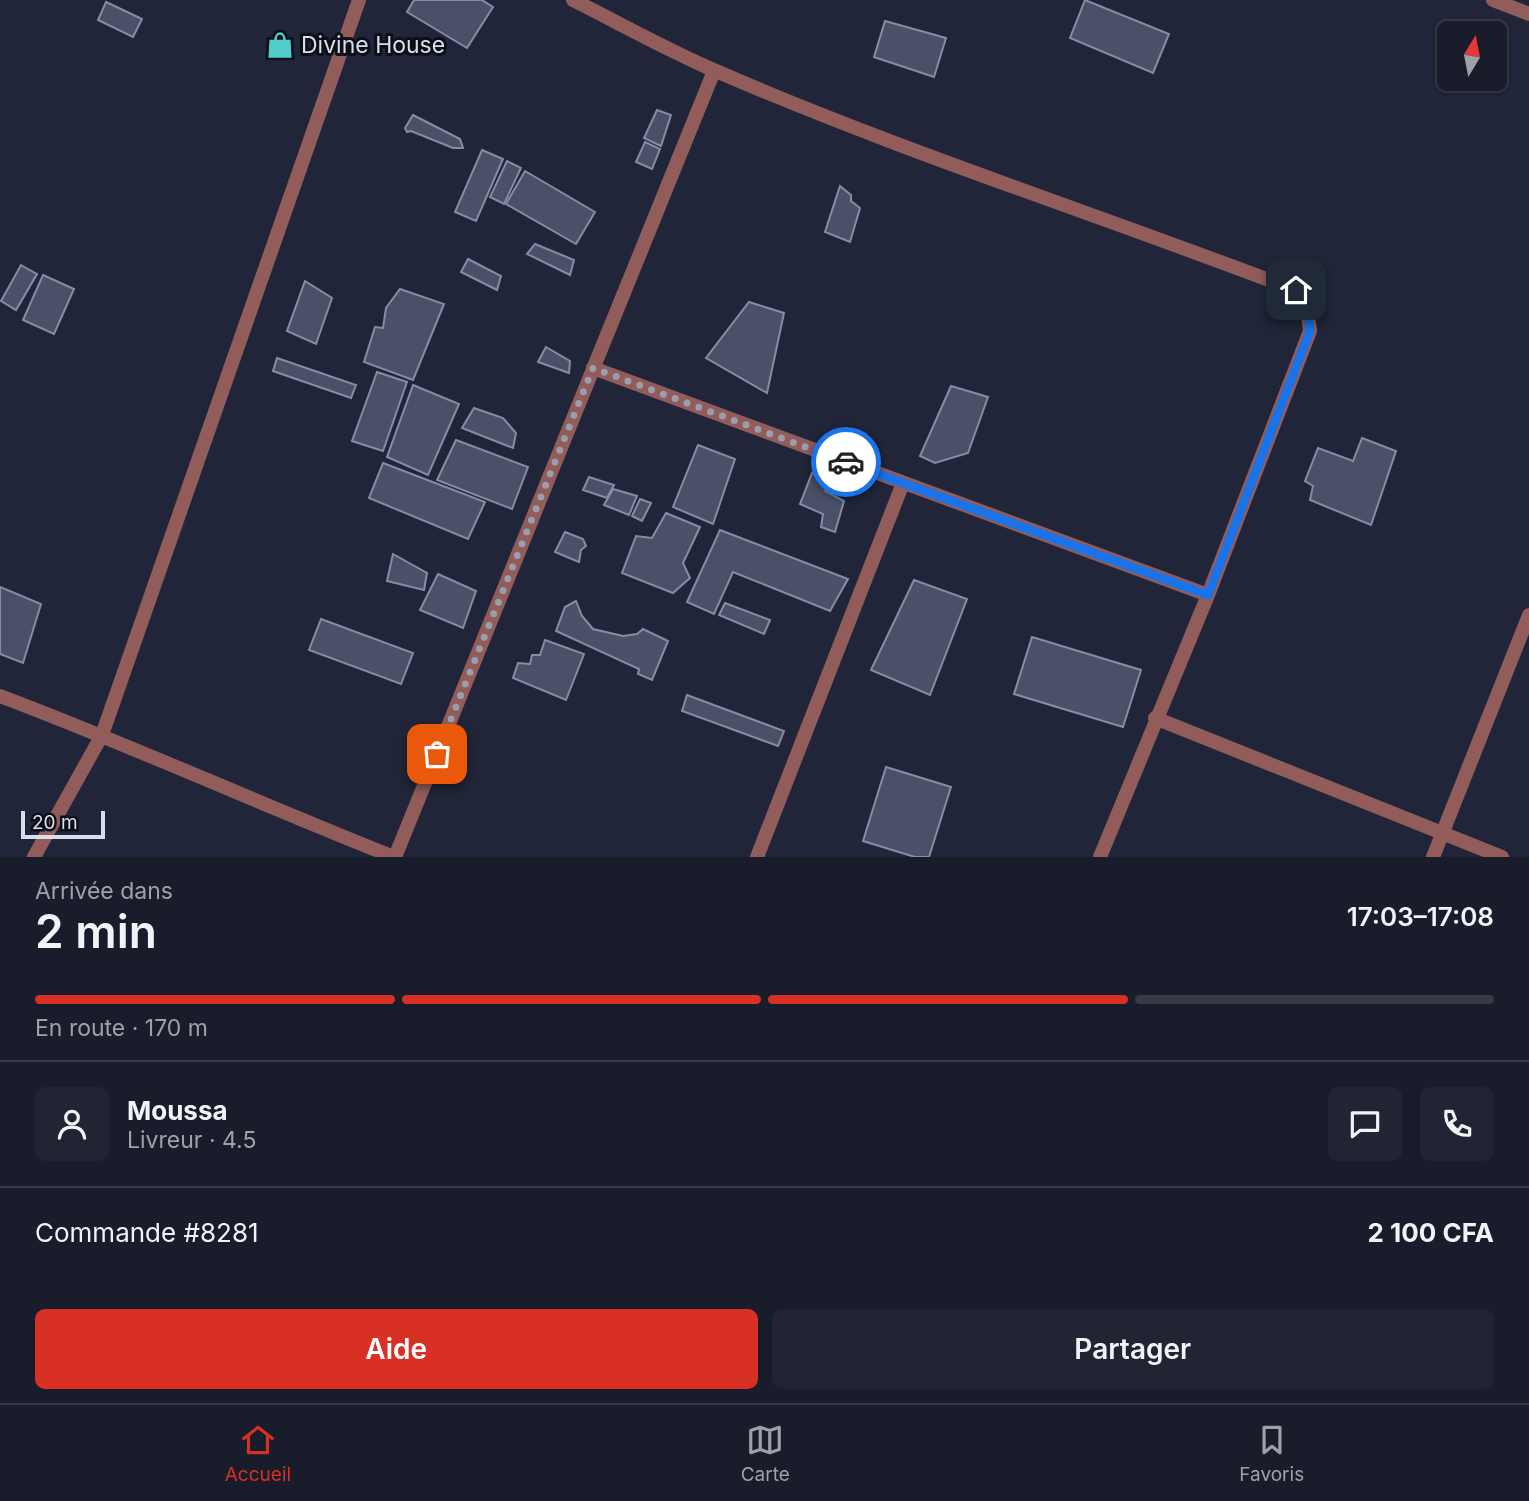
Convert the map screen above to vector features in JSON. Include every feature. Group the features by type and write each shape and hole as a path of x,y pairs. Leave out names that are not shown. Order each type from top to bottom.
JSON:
{"street":[{"path":"34,857 102,735 359,0"},
{"path":"573,0 714,71 932,157 1179,245 1296,290 1307,306 1310,331 1208,595 1155,718 1100,857"},
{"path":"1493,0 1529,14"},
{"path":"0,696 102,735 394,857 714,71"},
{"path":"593,368 1208,595"},
{"path":"757,857 903,484"},
{"path":"1433,857 1529,615"},
{"path":"1155,718 1502,857"}],"building":[{"path":"414,0 482,0 493,7 467,48 407,12"},
{"path":"1085,0 1169,34 1153,73 1070,38"},
{"path":"106,2 142,19 133,37 98,20"},
{"path":"885,21 946,38 934,77 874,57"},
{"path":"657,110 671,115 661,146 644,138"},
{"path":"413,115 460,139 463,148 453,148 411,131 407,132 405,128"},
{"path":"645,142 660,149 652,169 636,162"},
{"path":"482,150 503,159 476,221 455,212"},
{"path":"507,161 521,168 504,204 490,197"},
{"path":"525,171 595,212 576,244 506,204"},
{"path":"840,186 860,208 850,242 825,232"},
{"path":"535,244 574,260 570,275 527,254"},
{"path":"468,259 501,276 497,290 461,272"},
{"path":"21,265 37,274 16,310 1,301"},
{"path":"43,275 74,289 54,334 23,320"},
{"path":"305,281 332,298 316,344 287,331"},
{"path":"400,289 444,304 413,380 364,362 375,327 383,328 386,308"},
{"path":"749,302 784,313 767,393 706,358"},
{"path":"546,347 570,361 569,373 538,362"},
{"path":"277,358 356,385 351,398 273,371"},
{"path":"377,372 407,382 383,451 352,441"},
{"path":"413,385 459,404 428,475 387,457"},
{"path":"951,386 988,397 968,453 935,463 920,456"},
{"path":"474,408 503,418 516,433 513,448 462,428"},
{"path":"1362,438 1396,451 1371,525 1310,500 1313,486 1305,481 1318,448 1353,461"},
{"path":"456,440 528,467 512,509 437,480"},
{"path":"698,445 735,459 713,524 673,507"},
{"path":"383,463 485,502 468,539 369,498"},
{"path":"812,473 834,481 825,491 844,501 835,532 821,527 823,514 800,504"},
{"path":"589,477 614,485 607,498 583,490"},
{"path":"613,489 637,496 629,515 604,505"},
{"path":"640,499 651,503 642,521 632,516"},
{"path":"666,513 700,527 683,563 690,578 673,593 622,573 636,536 652,538"},
{"path":"720,530 848,579 830,611 733,572 714,614 687,602"},
{"path":"565,532 583,539 586,546 581,550 579,562 555,552"},
{"path":"393,554 427,573 424,590 387,581"},
{"path":"438,574 476,591 463,628 420,610"},
{"path":"914,580 967,599 930,695 871,670"},
{"path":"0,587 41,604 23,663 0,654"},
{"path":"576,601 582,616 593,629 623,636 637,634 643,629 668,641 652,680 638,674 639,669 556,631 565,607"},
{"path":"725,603 770,620 764,634 719,615"},
{"path":"321,619 413,653 401,684 309,650"},
{"path":"1032,637 1141,670 1123,727 1014,694"},
{"path":"545,640 584,654 566,700 513,678 518,663 530,664 532,655 540,655"},
{"path":"687,695 784,731 778,746 682,711"},
{"path":"886,767 951,787 929,857 915,857 863,841"}],"way so far":[{"path":"437,754 593,368 846,462"}],"place":[{"name":"Divine House","path":"280,45"}],"route":[{"path":"846,462 1208,595 1310,331 1307,306 1296,290"}]}
